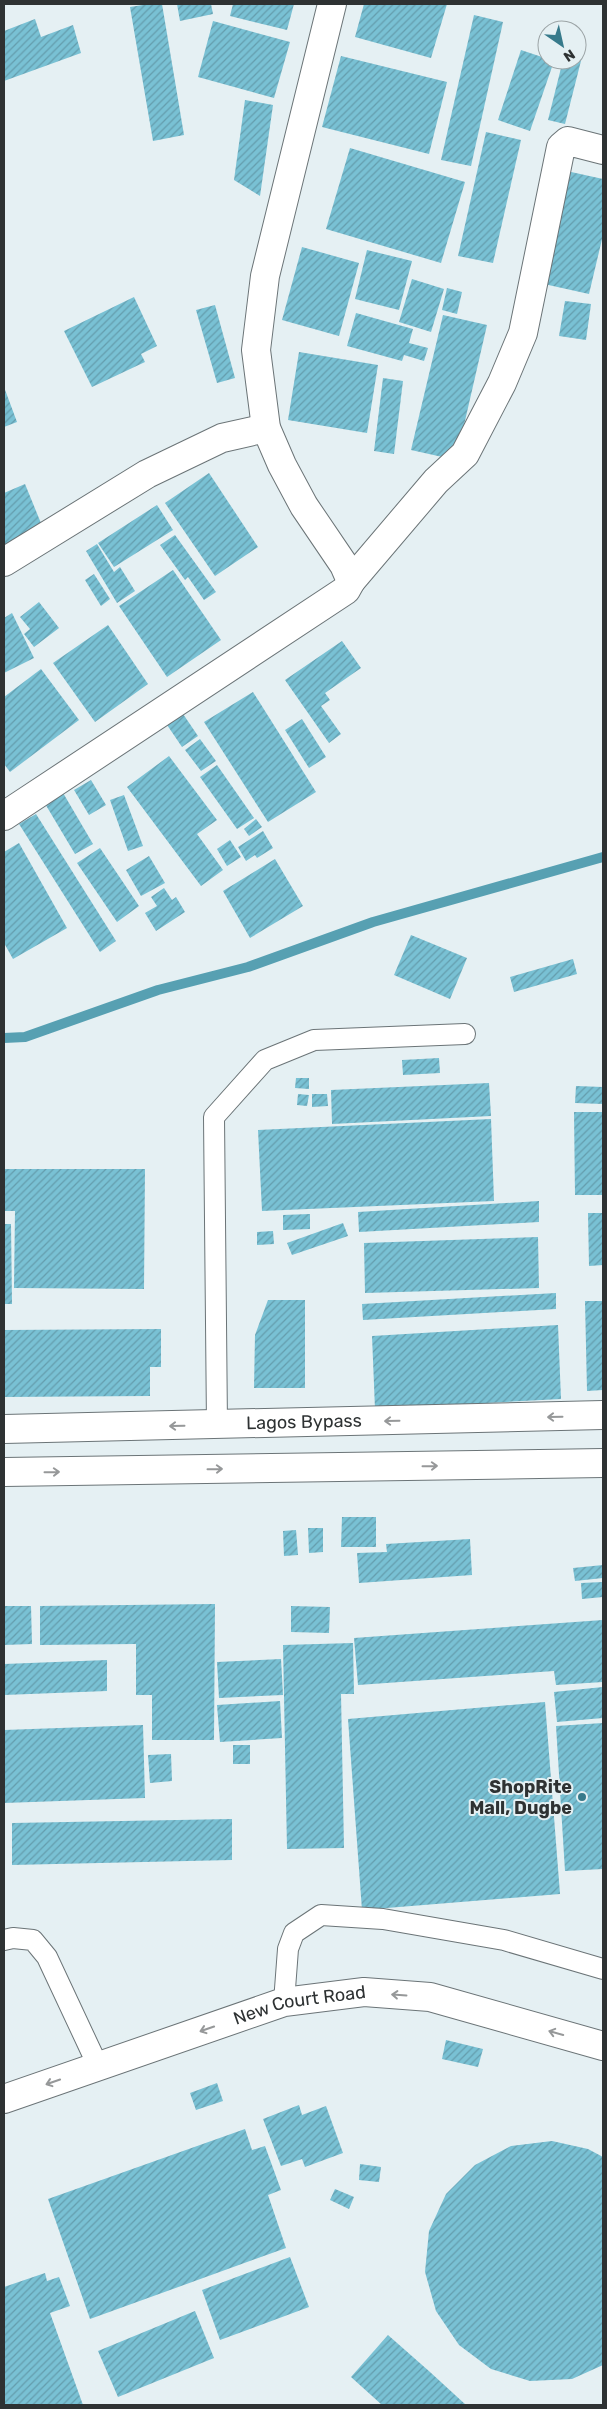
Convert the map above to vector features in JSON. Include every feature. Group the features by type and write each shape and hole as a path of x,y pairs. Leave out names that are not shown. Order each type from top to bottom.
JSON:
{"street":[{"path":"332,4 265,276 256,350 266,428 282,465 304,506 344,565 350,581"},
{"path":"4,816 311,615 346,590 350,581 436,481 465,454 494,400 523,333 561,147 568,141 603,150"},
{"path":"4,562 147,474 222,438 266,428"},
{"name":"Lagos Bypass","path":"4,1429 603,1416"},
{"path":"4,1472 603,1463"},
{"name":"New Court Road","path":"4,2099 284,2002 364,1992 430,1997 603,2046"}],"lane":[{"path":"217,1425 214,1116 265,1060 314,1040 465,1034"},
{"path":"284,2002 288,1949 294,1933 321,1915 383,1918 504,1940 603,1970"},
{"path":"4,1940 13,1938 33,1940 47,1957 98,2066"}],"building":[{"path":"162,4 184,135 153,141 130,7"},
{"path":"177,4 211,4 213,14 180,21"},
{"path":"233,4 294,4 287,30 230,16"},
{"path":"364,4 447,4 431,58 355,37"},
{"path":"474,15 503,22 471,166 441,160"},
{"path":"35,19 41,37 73,25 81,53 4,81 4,31"},
{"path":"213,21 290,42 274,98 198,77"},
{"path":"521,50 537,55 537,70 551,70 530,131 498,120"},
{"path":"341,56 447,82 429,154 322,127"},
{"path":"560,70 579,70 565,124 548,120"},
{"path":"245,100 273,105 260,196 234,180"},
{"path":"486,132 521,140 493,263 458,256"},
{"path":"350,148 465,182 441,263 326,229"},
{"path":"562,170 603,179 603,235 589,294 535,282"},
{"path":"302,247 359,263 339,336 282,320"},
{"path":"367,250 412,261 399,310 355,299"},
{"path":"412,279 444,289 431,332 399,322"},
{"path":"447,288 462,292 457,314 442,310"},
{"path":"134,297 157,346 141,354 145,362 92,387 64,331"},
{"path":"565,301 591,304 586,340 559,336"},
{"path":"215,305 235,378 217,383 196,310"},
{"path":"356,313 413,329 409,343 428,348 424,361 404,355 402,361 347,346"},
{"path":"443,315 487,325 456,460 411,450"},
{"path":"299,352 378,365 367,433 288,420"},
{"path":"383,378 403,381 394,454 374,451"},
{"path":"4,387 17,422 4,427"},
{"path":"209,473 258,547 215,576 165,503"},
{"path":"25,484 45,533 4,552 4,493"},
{"path":"157,505 173,530 114,567 98,543"},
{"path":"175,535 216,592 204,600 188,577 185,580 160,545"},
{"path":"97,544 114,572 120,567 135,591 117,603 86,551"},
{"path":"173,570 221,640 167,677 119,606"},
{"path":"94,574 110,599 101,606 85,580"},
{"path":"39,602 59,628 34,647 24,634 30,629 20,617"},
{"path":"12,613 34,658 4,673 4,618"},
{"path":"108,625 148,684 95,722 53,663"},
{"path":"342,641 361,668 325,693 330,700 321,706 341,734 329,743 285,680"},
{"path":"41,669 79,720 10,772 4,764 4,697"},
{"path":"253,692 316,792 268,822 204,722"},
{"path":"179,708 198,736 182,747 163,719"},
{"path":"302,719 326,757 309,768 285,730"},
{"path":"200,739 216,761 201,771 185,750"},
{"path":"169,756 217,820 197,834 223,870 201,886 127,787"},
{"path":"217,765 254,818 237,829 200,777"},
{"path":"91,780 106,805 89,815 74,790"},
{"path":"59,786 93,844 75,854 41,797"},
{"path":"124,795 143,846 128,851 110,800"},
{"path":"36,814 116,941 100,952 19,824"},
{"path":"256,819 262,827 249,836 244,829"},
{"path":"263,831 273,848 257,858 255,855 246,861 238,847"},
{"path":"230,840 241,857 227,866 217,849"},
{"path":"19,843 67,928 13,959 4,943 4,852"},
{"path":"100,848 139,906 117,922 77,863"},
{"path":"149,856 165,883 141,896 126,870"},
{"path":"275,859 303,906 250,938 223,891"},
{"path":"164,888 172,900 176,897 185,912 156,931 145,913 157,906 151,897"},
{"path":"411,935 467,958 450,999 394,975"},
{"path":"573,959 577,974 514,992 510,977"},
{"path":"439,1058 440,1073 403,1075 402,1060"},
{"path":"296,1078 309,1078 309,1089 295,1088"},
{"path":"489,1083 491,1116 332,1124 331,1090"},
{"path":"576,1086 603,1087 603,1104 575,1103"},
{"path":"298,1094 309,1095 307,1106 297,1105"},
{"path":"312,1094 327,1094 328,1106 312,1107"},
{"path":"574,1112 603,1112 603,1195 575,1195"},
{"path":"491,1119 494,1201 262,1211 258,1130"},
{"path":"4,1169 145,1169 144,1289 14,1288 15,1211 4,1211"},
{"path":"539,1201 539,1222 359,1232 358,1212"},
{"path":"588,1213 603,1213 603,1265 589,1266"},
{"path":"310,1214 310,1229 283,1230 283,1215"},
{"path":"343,1223 348,1236 292,1255 287,1243"},
{"path":"4,1224 11,1224 12,1304 4,1304"},
{"path":"273,1231 274,1244 257,1245 257,1232"},
{"path":"538,1237 539,1288 365,1293 364,1243"},
{"path":"556,1293 556,1309 363,1320 362,1304"},
{"path":"268,1300 305,1300 305,1388 254,1388 255,1335"},
{"path":"585,1301 603,1301 603,1390 587,1391"},
{"path":"558,1325 561,1399 375,1409 372,1336"},
{"path":"161,1329 161,1367 150,1367 150,1396 4,1397 4,1330"},
{"path":"342,1517 376,1517 376,1547 341,1547"},
{"path":"308,1528 323,1528 323,1552 309,1553"},
{"path":"296,1530 298,1555 284,1556 283,1531"},
{"path":"470,1539 472,1575 359,1583 357,1553 387,1552 386,1544"},
{"path":"603,1565 603,1578 575,1581 573,1568"},
{"path":"603,1582 603,1597 582,1599 581,1583"},
{"path":"215,1604 214,1740 152,1740 152,1695 136,1695 136,1644 40,1645 40,1606"},
{"path":"4,1606 31,1606 32,1644 4,1645"},
{"path":"291,1606 330,1607 329,1633 291,1632"},
{"path":"603,1620 603,1682 556,1685 554,1671 358,1685 354,1638"},
{"path":"353,1643 354,1694 341,1694 344,1848 287,1849 283,1645"},
{"path":"281,1659 283,1695 219,1698 217,1662"},
{"path":"107,1660 107,1691 4,1695 4,1664"},
{"path":"603,1687 603,1718 557,1722 554,1692"},
{"path":"280,1701 282,1738 220,1742 217,1705"},
{"path":"545,1702 560,1894 362,1910 348,1719"},
{"name":"ShopRite Mall, Dugbe","path":"603,1723 603,1869 565,1871 556,1726"},
{"path":"143,1725 145,1798 4,1803 4,1730"},
{"path":"233,1745 250,1745 250,1764 233,1764"},
{"path":"171,1754 172,1781 150,1783 148,1755"},
{"path":"232,1819 232,1860 12,1865 12,1823"},
{"path":"446,2040 483,2049 478,2067 442,2059"},
{"path":"217,2083 223,2101 196,2110 190,2093"},
{"path":"299,2105 302,2115 326,2106 343,2153 305,2167 302,2159 281,2166 263,2119"},
{"path":"245,2129 252,2150 265,2146 281,2190 268,2195 286,2248 90,2319 48,2199"},
{"path":"552,2141 588,2149 603,2157 603,2365 572,2379 530,2381 491,2369 459,2345 436,2311 425,2272 429,2231 446,2194 475,2165 511,2146"},
{"path":"360,2164 381,2167 379,2182 359,2180"},
{"path":"335,2189 354,2197 349,2209 330,2200"},
{"path":"290,2257 309,2307 220,2340 202,2290"},
{"path":"45,2273 47,2281 59,2277 70,2306 50,2313 83,2405 4,2405 4,2287"},
{"path":"195,2311 214,2358 118,2397 98,2351"},
{"path":"388,2335 466,2405 382,2405 351,2377"}],"waterway":[{"path":"4,1038 25,1037 158,990 248,967 373,922 603,857"}],"place":[{"name":"ShopRite Mall, Dugbe","path":"582,1797"}]}
